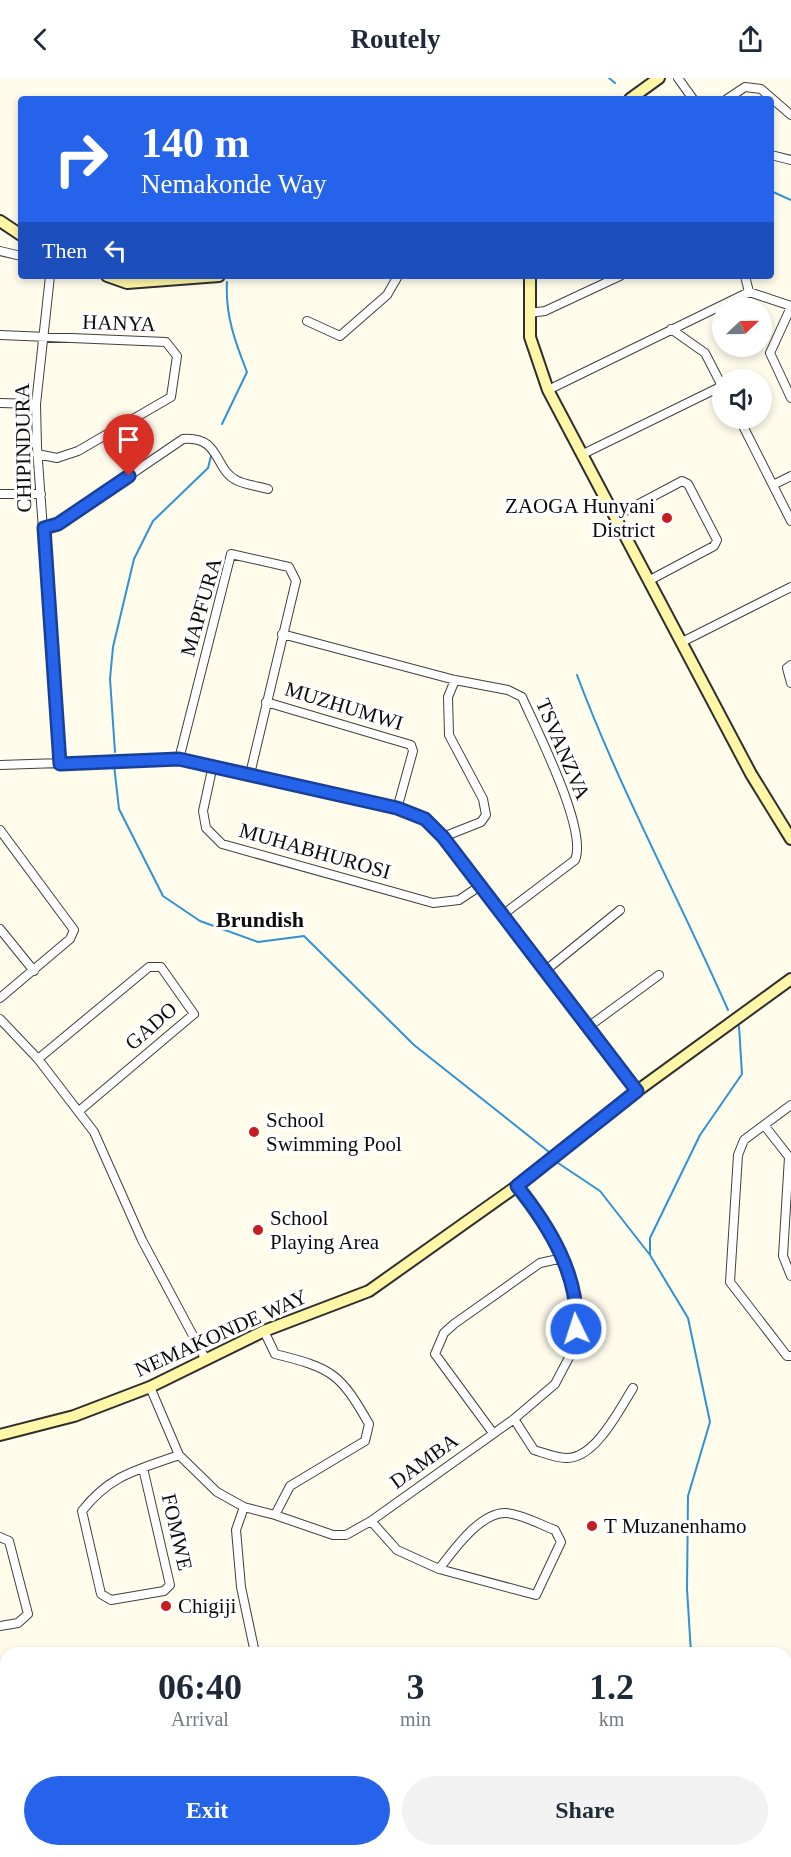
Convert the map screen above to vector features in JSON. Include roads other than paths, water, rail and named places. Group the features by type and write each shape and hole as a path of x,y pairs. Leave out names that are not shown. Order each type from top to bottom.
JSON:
{"street":[{"path":"634,96 659,78"},
{"path":"678,78 691,96"},
{"path":"732,96 745,87 761,89 769,96"},
{"path":"774,100 791,115"},
{"path":"774,156 791,160"},
{"path":"0,221 18,233"},
{"path":"0,251 18,255"},
{"name":"CHIPINDURA","path":"50,279 36,404 37,454 60,764"},
{"path":"116,279 127,283 180,279"},
{"path":"307,321 340,336 387,295 396,279"},
{"path":"530,279 530,337 548,390 751,774 790,834"},
{"path":"529,313 545,311 614,279"},
{"path":"746,279 749,292"},
{"path":"548,390 749,292 791,307 770,353 791,398"},
{"path":"671,329 705,353 713,369"},
{"path":"0,335 42,339"},
{"name":"HANYA","path":"37,454 57,458 78,451 171,397 177,356 166,342 42,339"},
{"path":"583,454 712,392"},
{"path":"0,403 36,404"},
{"path":"745,429 791,520"},
{"path":"44,528 58,524 183,439 195,438 210,447 234,479 268,489"},
{"path":"773,485 791,476"},
{"path":"616,516 682,481 688,484 717,540 714,546 650,580"},
{"path":"0,494 41,494"},
{"name":"MAPFURA","path":"179,759 231,554 289,567 296,581 250,774"},
{"path":"682,642 791,587"},
{"name":"TSVANZVA","path":"282,634 455,680 508,690 522,697 575,824 579,850 574,860 501,916"},
{"path":"791,665 787,668 787,675 791,683"},
{"path":"443,837 481,822 486,815 483,799 448,735 448,697 455,680"},
{"name":"MUZHUMWI","path":"266,702 411,745 413,751 397,808"},
{"path":"0,765 179,759 397,808 425,819 443,837 501,916 546,970 637,1091"},
{"name":"MUHABHUROSI","path":"213,765 202,811 206,828 222,844 433,903 459,900 480,886"},
{"path":"0,830 74,930 70,939 0,998"},
{"path":"546,970 620,910"},
{"path":"0,929 34,971"},
{"name":"GADO","path":"38,1059 148,967 161,967 194,1014 79,1111"},
{"path":"588,1027 659,975"},
{"name":"NEMAKONDE WAY","path":"0,1435 74,1416 150,1387 264,1331 369,1291 517,1186 637,1091 791,979"},
{"path":"0,1019 38,1059 94,1132 142,1240 206,1360"},
{"path":"791,1105 744,1140 738,1155 730,1282 787,1356 791,1356"},
{"path":"764,1125 789,1157 783,1256 791,1276"},
{"name":"DAMBA","path":"150,1387 179,1455 217,1492 244,1508 275,1515 333,1535 346,1535 371,1521 514,1419 555,1383 575,1346 577,1312 563,1258 552,1234 517,1186"},
{"path":"493,1433 435,1354 444,1333 454,1324 540,1263 563,1258"},
{"path":"264,1331 275,1354 317,1365 332,1373 349,1389 369,1424 365,1441 290,1486 275,1515"},
{"path":"514,1419 534,1450 566,1458 582,1455 605,1433 633,1388"},
{"name":"FOMWE","path":"143,1468 170,1585 164,1592 111,1600 101,1594 82,1511 98,1490 143,1468 179,1455"},
{"path":"244,1508 236,1530 241,1587 254,1647"},
{"path":"371,1521 397,1550 439,1569 536,1595 561,1542 555,1530 506,1513 487,1518 463,1538 439,1569"},
{"path":"0,1537 9,1541 28,1614 18,1623 0,1626"}],"waterway":[{"path":"609,78 615,83"},
{"path":"774,192 791,200"},
{"path":"222,424 247,372 232,328 227,282"},
{"path":"115,752 110,679 113,647 134,559 153,521 208,468 211,456"},
{"path":"577,675 612,760 728,1010"},
{"path":"114,765 119,809 163,896 200,921 258,942 304,936 414,1045 549,1152"},
{"path":"650,1254 650,1238 700,1135 742,1074 739,1026"},
{"path":"558,1163 600,1191 650,1255 688,1318 710,1422 688,1496 687,1589 691,1647"}],"place":[{"name":"ZAOGA Hunyani District","path":"667,518"},
{"name":"School Swimming Pool","path":"254,1132"},
{"name":"School Playing Area","path":"258,1230"},
{"name":"T Muzanenhamo","path":"592,1526"},
{"name":"Chigiji","path":"166,1606"}],"district":[{"name":"Brundish","path":"260,919"}]}
